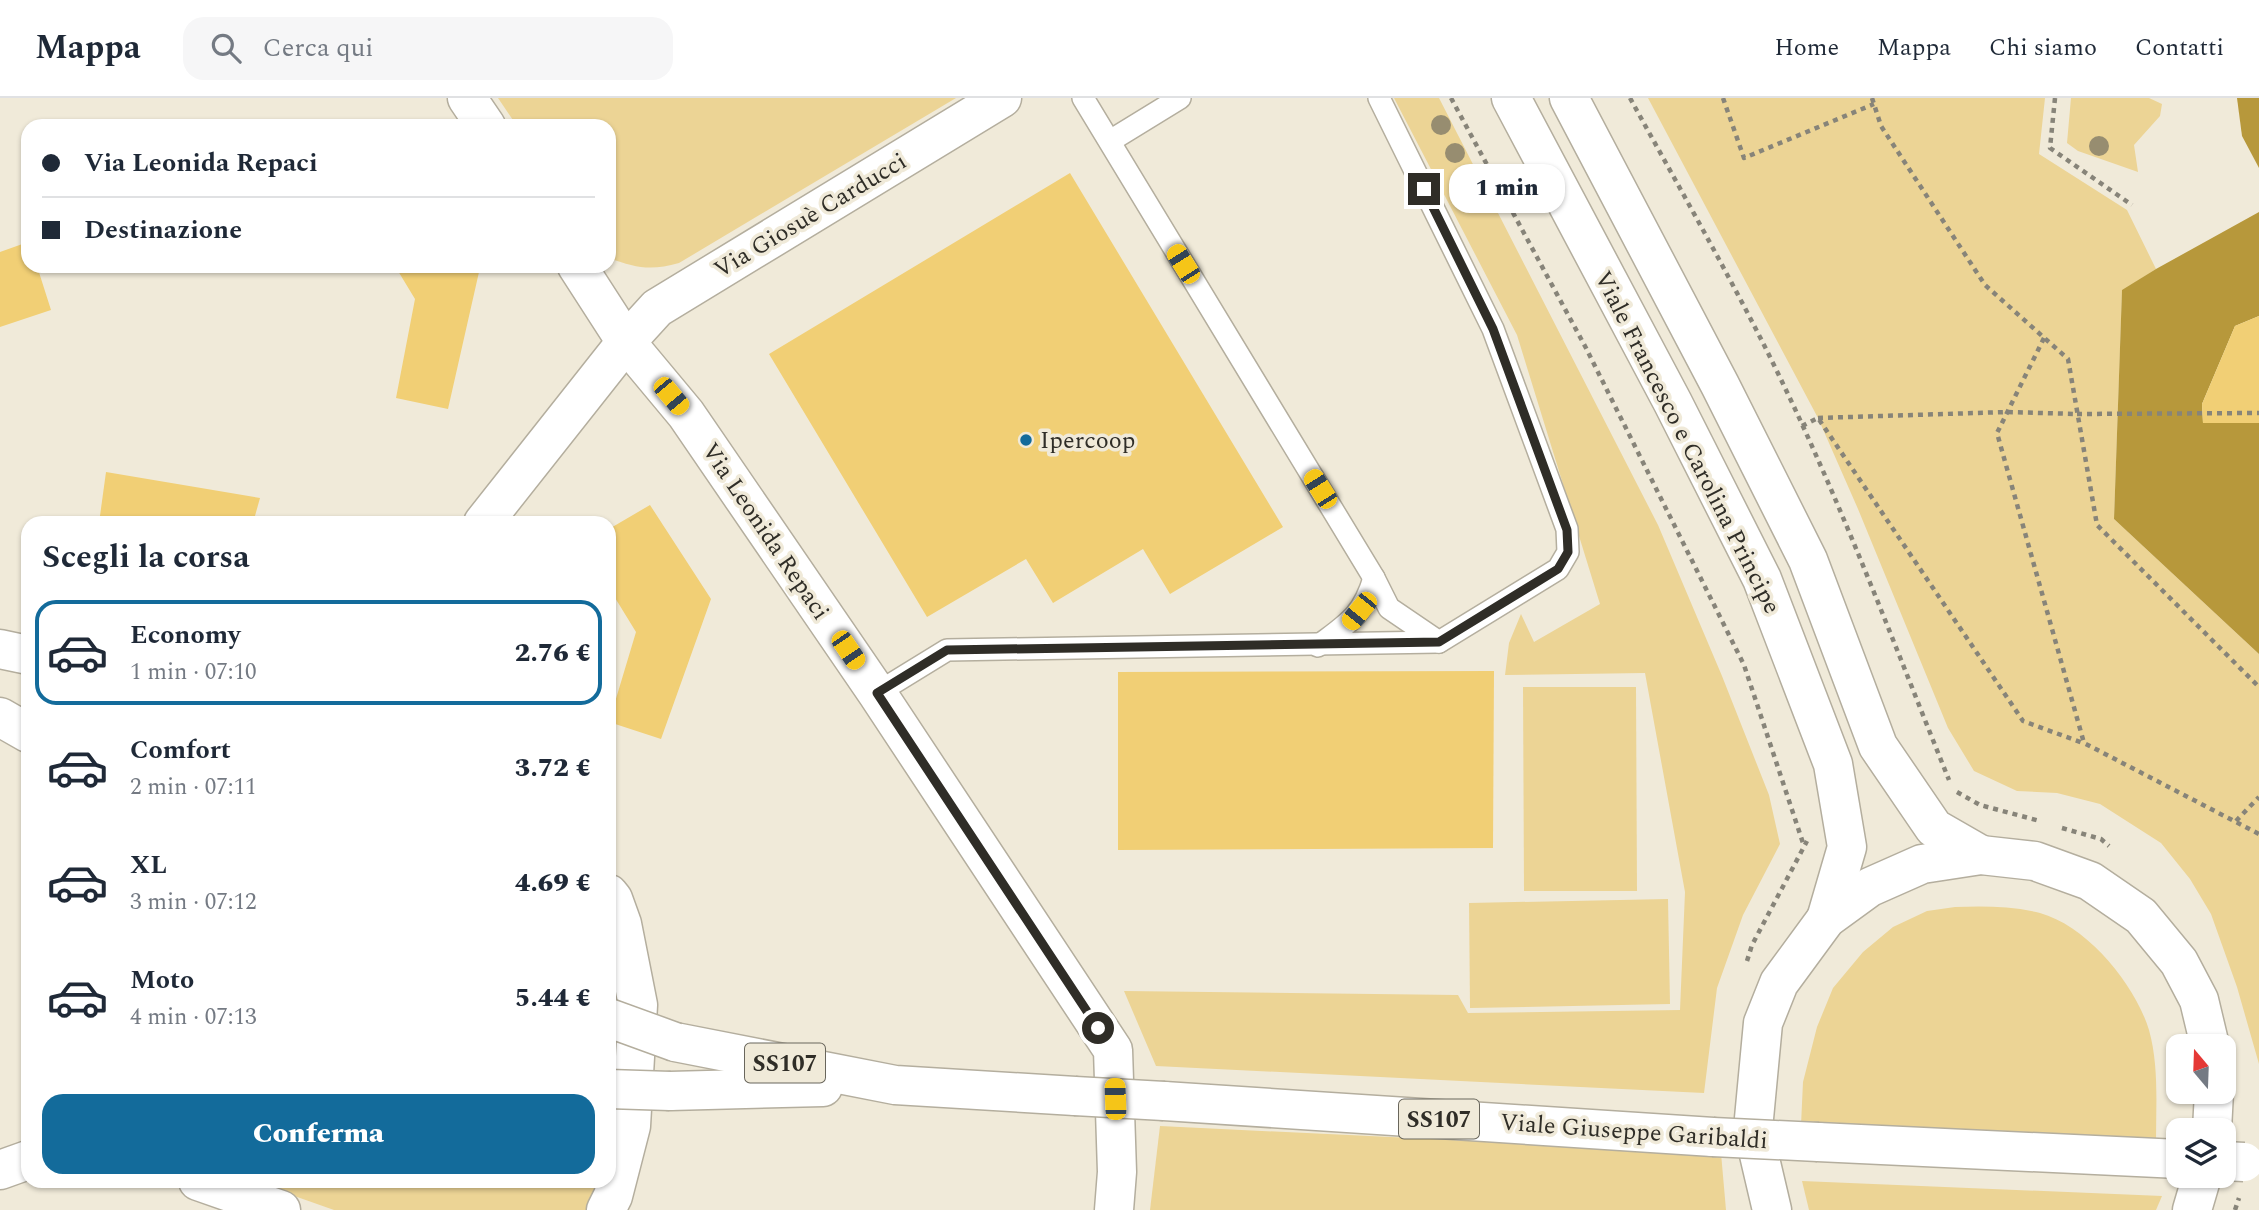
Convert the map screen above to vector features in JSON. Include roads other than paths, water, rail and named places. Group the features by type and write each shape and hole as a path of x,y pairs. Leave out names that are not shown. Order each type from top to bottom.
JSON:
{"street":[{"path":"467,98 481,119"},
{"name":"Via Giosuè Carducci","path":"489,516 626,342 657,308 1002,98"},
{"name":"Viale Francesco e Carolina Principe","path":"1511,98 1673,403 1762,579 1833,764 1847,847 1826,919"},
{"name":"Viale Francesco e Carolina Principe","path":"1569,98 1720,385 1808,561 1878,746 1934,828 1981,855"},
{"name":"Via Leonida Repaci","path":"582,273 626,342 686,414 877,693 1113,1050 1117,1172 1114,1210"},
{"path":"0,649 21,654"},
{"path":"0,718 21,729"},
{"path":"1772,1210 1753,1129 1763,1023 1779,983 1826,919 1870,887 1922,864 1981,855 2035,861 2090,881 2141,915 2179,961 2199,1000 2207,1034"},
{"path":"616,907 622,924 638,1005 631,1126 616,1184"},
{"name":"Viale Giuseppe Garibaldi","path":"616,1021 675,1042 895,1085 1713,1137 2166,1158"},
{"path":"616,1089 670,1091 895,1085"},
{"path":"218,1188 281,1210"},
{"path":"606,1210 615,1188"},
{"path":"2192,1210 2198,1188"}],"lane":[{"path":"1083,98 1374,578 1389,608 1439,642"},
{"path":"1110,141 1180,98"},
{"path":"877,693 947,650 1439,642 1558,569 1568,552 1567,530 1493,329 1379,98"},
{"path":"1318,646 1350,622 1368,599 1374,578"}],"place":[{"name":"Ipercoop","path":"1026,440"}]}
